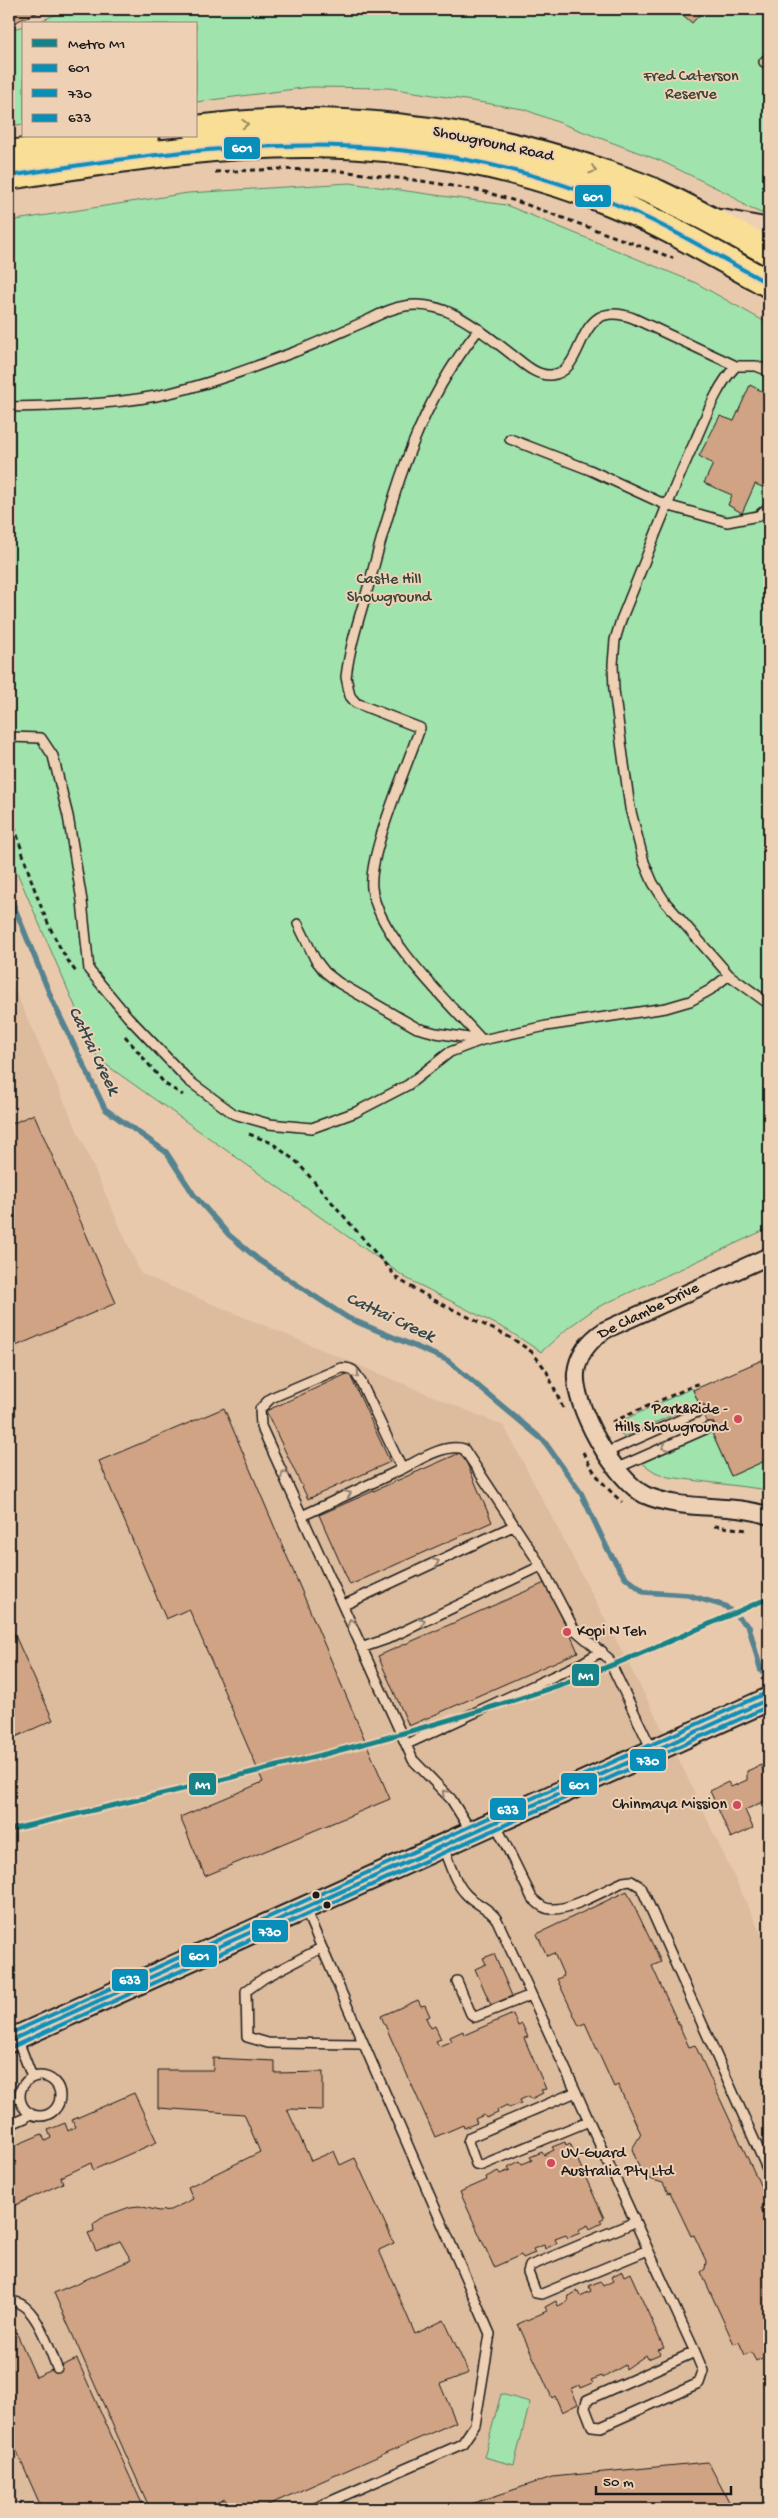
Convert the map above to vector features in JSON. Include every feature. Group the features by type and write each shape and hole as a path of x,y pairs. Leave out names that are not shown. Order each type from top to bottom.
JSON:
{"main road":[{"name":"Showground Road","path":"198,130 231,125 309,122 458,134 556,158 658,194 769,252"},
{"path":"9,154 130,138"},
{"name":"Showground Road","path":"9,176 245,146 312,144 388,148 461,160 535,177 611,203 682,237 769,284"},
{"path":"704,217 769,230"},
{"path":"13,2040 769,1699"}],"street":[{"name":"De Clambe Drive","path":"769,1256 612,1326 594,1337 579,1359 576,1386 580,1401 605,1454 615,1469 643,1494 660,1500 746,1510 769,1516"}],"lane":[{"path":"9,407 133,400 182,390 296,351 404,306 421,305 439,308 457,316 478,329 530,368 546,375 554,375 567,366 592,323 599,316 616,313 633,318 736,366 756,366 769,372"},
{"path":"478,329 440,382 423,416 404,462 389,510 346,677 350,696 356,703 420,728 379,844 374,865 372,887 377,910 388,931 404,951 482,1040"},
{"path":"736,366 728,375 714,400 666,505 615,640 613,664 618,728 635,834 653,883 666,903 728,974 769,1004"},
{"path":"510,439 590,470 666,505 727,522 758,516 769,507"},
{"path":"9,737 41,738 54,756 68,816 80,892 89,970 128,1017 188,1081 234,1114 269,1124 312,1128 356,1112 408,1085 450,1052 482,1040 546,1026 666,1008 690,1001 703,994 728,974"},
{"path":"298,924 315,959 325,972 339,983 417,1028 482,1040"},
{"path":"402,1469 354,1371 348,1368 341,1368 271,1398 260,1409 261,1426 304,1515 361,1648 413,1760 451,1799 472,1834"},
{"path":"605,1454 702,1410"},
{"path":"615,1469 710,1427"},
{"path":"304,1515 447,1450 458,1447 464,1449 541,1566 574,1629 602,1651 622,1684 653,1752"},
{"path":"344,1605 513,1526"},
{"path":"361,1648 387,1638 541,1566"},
{"path":"407,1744 582,1663 602,1651"},
{"path":"495,1823 532,1898 542,1907 554,1909 567,1906 623,1882 631,1881 641,1887 769,2173"},
{"path":"443,1847 458,1884 465,1893 493,1914 704,2370 699,2383 601,2427 592,2426 585,2408 587,2400 695,2352"},
{"path":"304,1909 490,2334 475,2425 462,2444 312,2509"},
{"path":"321,1948 264,1978 246,1991 247,2037 268,2043 363,2044"},
{"path":"457,1981 471,2014 475,2017 531,1995"},
{"path":"13,2040 32,2077"},
{"path":"39,2076 52,2080 56,2084 60,2097 58,2104 49,2113 36,2115 30,2113 22,2104 21,2091 27,2080 32,2077 39,2076"},
{"path":"576,2092 470,2137 468,2142 476,2164 482,2165 589,2120"},
{"path":"9,2125 30,2113"},
{"path":"635,2222 530,2266 528,2272 536,2293 542,2294 648,2250"},
{"path":"9,2302 19,2302 30,2310 57,2368"}],"path":[{"path":"205,172 279,169 340,171 422,181 482,191 522,203 677,260"},
{"path":"9,809 28,871 56,942 62,954 79,976"},
{"path":"124,1034 165,1084 188,1098"},
{"path":"241,1131 272,1143 298,1163 398,1279 419,1292 513,1339 532,1352 546,1370 565,1412"},
{"path":"612,1422 697,1384 699,1388"},
{"path":"581,1446 593,1471 607,1489 629,1506"},
{"path":"711,1526 753,1531"}],"shaded area":[{"path":"9,977 141,1274 504,1426 682,1766 769,1951 769,2509 9,2509"}],"green space":[{"name":"Fred Caterson Reserve","path":"68,9 769,9 769,214 747,207 731,195 661,161 523,109 389,88 310,87 198,102 198,22 39,22"},
{"path":"22,27 22,124 9,126 9,30"},
{"name":"Castle Hill Showground","path":"350,183 506,205 696,283 769,324 769,1228 596,1308 569,1327 541,1352 509,1331 406,1278 98,1059 9,854 9,221 188,193"},
{"path":"692,1388 699,1403 623,1437 617,1423"},
{"path":"711,1430 731,1476 769,1459 769,1490 668,1477 655,1472 642,1463"},
{"path":"501,2394 530,2402 514,2465 484,2457"}],"building":[{"path":"9,9 45,9 9,25"},
{"path":"676,9 705,9 692,23"},
{"path":"750,385 769,395 769,480 765,488 755,484 742,513 728,505 732,495 704,483 713,464 699,456 720,416 734,421"},
{"path":"34,1114 116,1303 9,1349 9,1125"},
{"name":"Park&Ride - Hills Showground","path":"769,1357 769,1459 731,1476 693,1390"},
{"path":"349,1373 390,1462 308,1499 266,1411"},
{"path":"224,1408 390,1799 205,1876 180,1817 263,1782 189,1609 166,1619 99,1461"},
{"path":"462,1452 492,1522 350,1585 319,1515"},
{"path":"547,1582 578,1652 409,1726 378,1656"},
{"path":"9,1622 53,1720 9,1740"},
{"name":"Chinmaya Mission","path":"761,1765 769,1782 769,1799 745,1810 753,1828 731,1838 710,1791 728,1782 731,1787 747,1780 747,1771"},
{"path":"627,1891 661,1962 652,1966 689,2047 695,2045 769,2204 761,2208 769,2227 769,2355 756,2361 751,2352 745,2355 739,2342 734,2344 701,2272 705,2269 706,2261 694,2235 691,2236 670,2192 668,2193 663,2183 643,2177 632,2149 641,2134 618,2085 614,2087 585,2023 579,2026 557,1979 564,1976 554,1953 547,1956 537,1934"},
{"path":"494,1954 512,1996 491,2005 475,1969 486,1964 483,1958"},
{"path":"418,2000 421,2006 425,2005 430,2016 426,2018 431,2028 435,2026 441,2039 436,2041 439,2046 452,2041 450,2037 463,2031 464,2035 513,2014 518,2026 522,2024 528,2037 524,2038 546,2089 541,2090 543,2093 531,2099 529,2096 520,2100 521,2103 509,2108 507,2105 497,2110 498,2113 486,2118 484,2115 475,2119 477,2123 464,2128 463,2125 435,2137 381,2016"},
{"path":"213,2058 275,2061 275,2073 323,2072 323,2110 287,2109 311,2161 334,2151 340,2165 355,2158 394,2243 379,2250 415,2334 444,2320 469,2373 440,2384 456,2422 259,2509 229,2509 225,2499 201,2509 150,2509 54,2293 131,2260 120,2241 96,2251 88,2233 94,2231 93,2224 105,2216 130,2207 139,2206 159,2211 170,2210 193,2199 188,2187 260,2152 244,2114 158,2108 158,2070 213,2070"},
{"path":"134,2093 157,2142 93,2170 91,2163 61,2177 63,2183 9,2208 9,2148 42,2134 45,2141 51,2138 48,2130 65,2123 68,2131 75,2127 72,2120"},
{"path":"565,2142 566,2145 570,2143 604,2218 600,2220 602,2223 590,2229 588,2225 578,2230 580,2233 568,2238 566,2235 555,2239 557,2243 545,2249 544,2245 533,2249 535,2253 523,2258 521,2255 494,2267 460,2192 487,2180 486,2177 498,2171 500,2174 510,2170 508,2167 520,2161 522,2164 532,2160 530,2157 542,2152 544,2155 554,2150 552,2147"},
{"path":"622,2271 624,2276 630,2273 664,2348 658,2350 660,2354 648,2359 646,2355 626,2369 625,2365 603,2378 602,2376 591,2380 593,2383 581,2388 580,2385 571,2389 578,2404 562,2412 555,2396 552,2398 518,2324 547,2311 545,2307 556,2301 558,2306 568,2301 567,2297 578,2291 580,2296 591,2291 589,2286 600,2281 603,2286 613,2281 611,2277"},
{"path":"14,2327 36,2377 77,2359 143,2506 136,2509 42,2509 9,2434 9,2329"},
{"path":"708,2462 733,2509 456,2509 552,2477"}],"waterway":[{"name":"Cattai Creek","path":"9,894 53,1002 105,1109 166,1152 194,1195 229,1235 259,1260 348,1318 447,1360 544,1441 581,1493 608,1550 624,1576 644,1592 688,1595 725,1606 749,1627 761,1671"}],"metro line":[{"name":"M1","path":"9,1830 274,1767 471,1714 595,1672 769,1598"}],"transit line":[{"name":"601","path":"9,176 163,154 238,148 312,146 386,149 460,159 534,176 610,202 671,230 769,284"},
{"name":"633","path":"9,2034 766,1693"},
{"name":"601","path":"9,2041 769,1699"},
{"name":"730","path":"12,2047 769,1706"}],"place":[{"name":"Park&Ride - Hills Showground","path":"738,1419"},
{"name":"Kopi N Teh","path":"567,1632"},
{"name":"Chinmaya Mission","path":"737,1805"},
{"name":"UV-Guard Australia Pty Ltd","path":"551,2163"}]}
